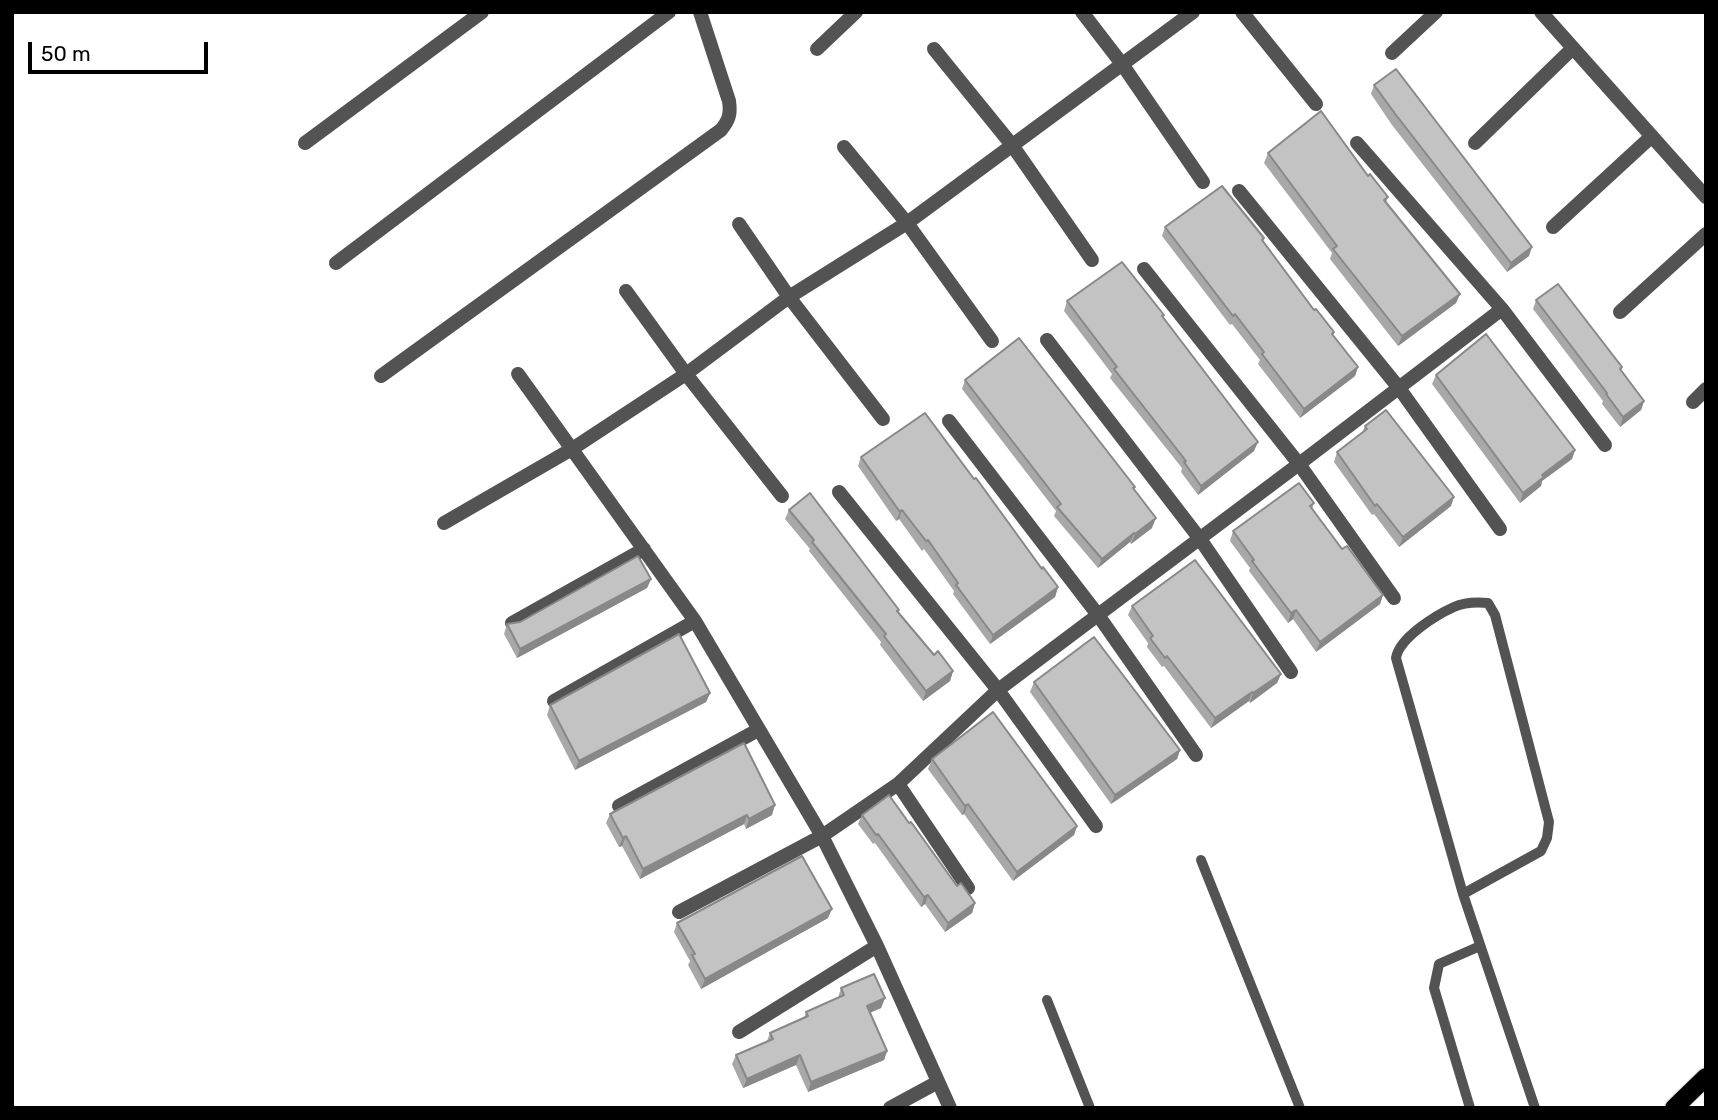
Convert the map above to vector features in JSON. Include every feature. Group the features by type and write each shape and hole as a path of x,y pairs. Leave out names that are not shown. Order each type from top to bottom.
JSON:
{"main road":[{"path":"1674,1108 1706,1077"}],"street":[{"path":"304,144 482,12"},
{"path":"336,263 669,12"},
{"path":"381,376 721,130 728,121 729,101 700,12"},
{"path":"817,49 856,12"},
{"path":"1082,12 1122,64 1203,182"},
{"path":"444,523 572,449 686,374 789,297 906,223 1193,12"},
{"path":"1242,12 1317,104"},
{"path":"1392,53 1436,12"},
{"path":"1541,12 1706,197"},
{"path":"1475,143 1573,48"},
{"path":"934,49 1012,145 1093,260"},
{"path":"1553,227 1652,136"},
{"path":"1357,143 1502,309 1605,445"},
{"path":"844,148 906,223 992,341"},
{"path":"1239,191 1399,388 1500,529"},
{"path":"739,223 789,297 883,419"},
{"path":"1620,312 1706,234"},
{"path":"1144,269 1299,464 1394,597"},
{"path":"626,291 686,374 782,496"},
{"path":"679,912 822,836 898,784 998,690 1502,309"},
{"path":"1047,340 1200,539 1291,672"},
{"path":"518,374 695,621 822,836 877,946 950,1108"},
{"path":"1692,402 1706,389"},
{"path":"949,421 1098,615 1196,755"},
{"path":"839,492 998,690 1096,826"},
{"path":"512,623 644,549"},
{"path":"554,701 695,621"},
{"path":"619,806 758,730"},
{"path":"898,784 968,888"},
{"path":"739,1032 877,946"},
{"path":"891,1108 938,1082"}],"lane":[{"path":"1463,894 1541,851 1547,838 1549,822 1495,615 1488,604 1475,601 1455,606 1411,634 1397,649 1396,658 1463,894 1535,1108"},
{"path":"1201,860 1300,1108"},
{"path":"1470,1108 1434,988 1439,964 1480,946"},
{"path":"1047,1000 1090,1108"}],"building":[{"path":"1396,69 1532,247 1511,263 1374,85"},
{"path":"1321,111 1368,176 1370,174 1388,197 1384,200 1460,294 1402,336 1333,249 1337,246 1268,153"},
{"path":"1222,186 1264,238 1262,240 1358,367 1304,409 1235,314 1233,316 1165,227"},
{"path":"1122,262 1258,442 1201,486 1184,462 1186,461 1114,369 1117,367 1067,301"},
{"path":"1558,284 1622,367 1620,369 1644,401 1623,417 1536,300"},
{"path":"1486,334 1575,450 1523,493 1436,375"},
{"path":"1019,338 1156,518 1102,559 1057,507 1061,504 965,380"},
{"path":"1386,410 1454,497 1403,537 1377,504 1375,506 1337,452"},
{"path":"925,413 1058,587 993,635 956,585 958,583 928,540 926,541 902,510 900,512 861,457"},
{"path":"1299,483 1314,503 1310,506 1342,549 1347,546 1383,595 1320,642 1296,610 1291,613 1233,531"},
{"path":"810,493 899,610 897,611 934,655 938,651 953,671 926,691 884,636 886,634 789,510"},
{"path":"638,556 651,579 520,649 507,624 520,622"},
{"path":"1195,560 1281,674 1215,718 1150,638 1153,636 1132,606"},
{"path":"679,634 710,693 579,761 550,705"},
{"path":"1094,637 1180,750 1115,795 1034,682"},
{"path":"993,712 1077,826 1017,872 932,759"},
{"path":"744,743 775,805 749,819 747,815 643,869 626,836 623,838 610,814"},
{"path":"889,795 957,886 961,883 975,903 948,923 928,895 924,897 862,815"},
{"path":"802,856 832,909 705,979 692,955 695,954 677,923"},
{"path":"874,974 885,998 867,1006 887,1051 811,1082 800,1055 747,1079 736,1055 773,1039 770,1033 808,1016 806,1012 844,995 841,988"}]}
